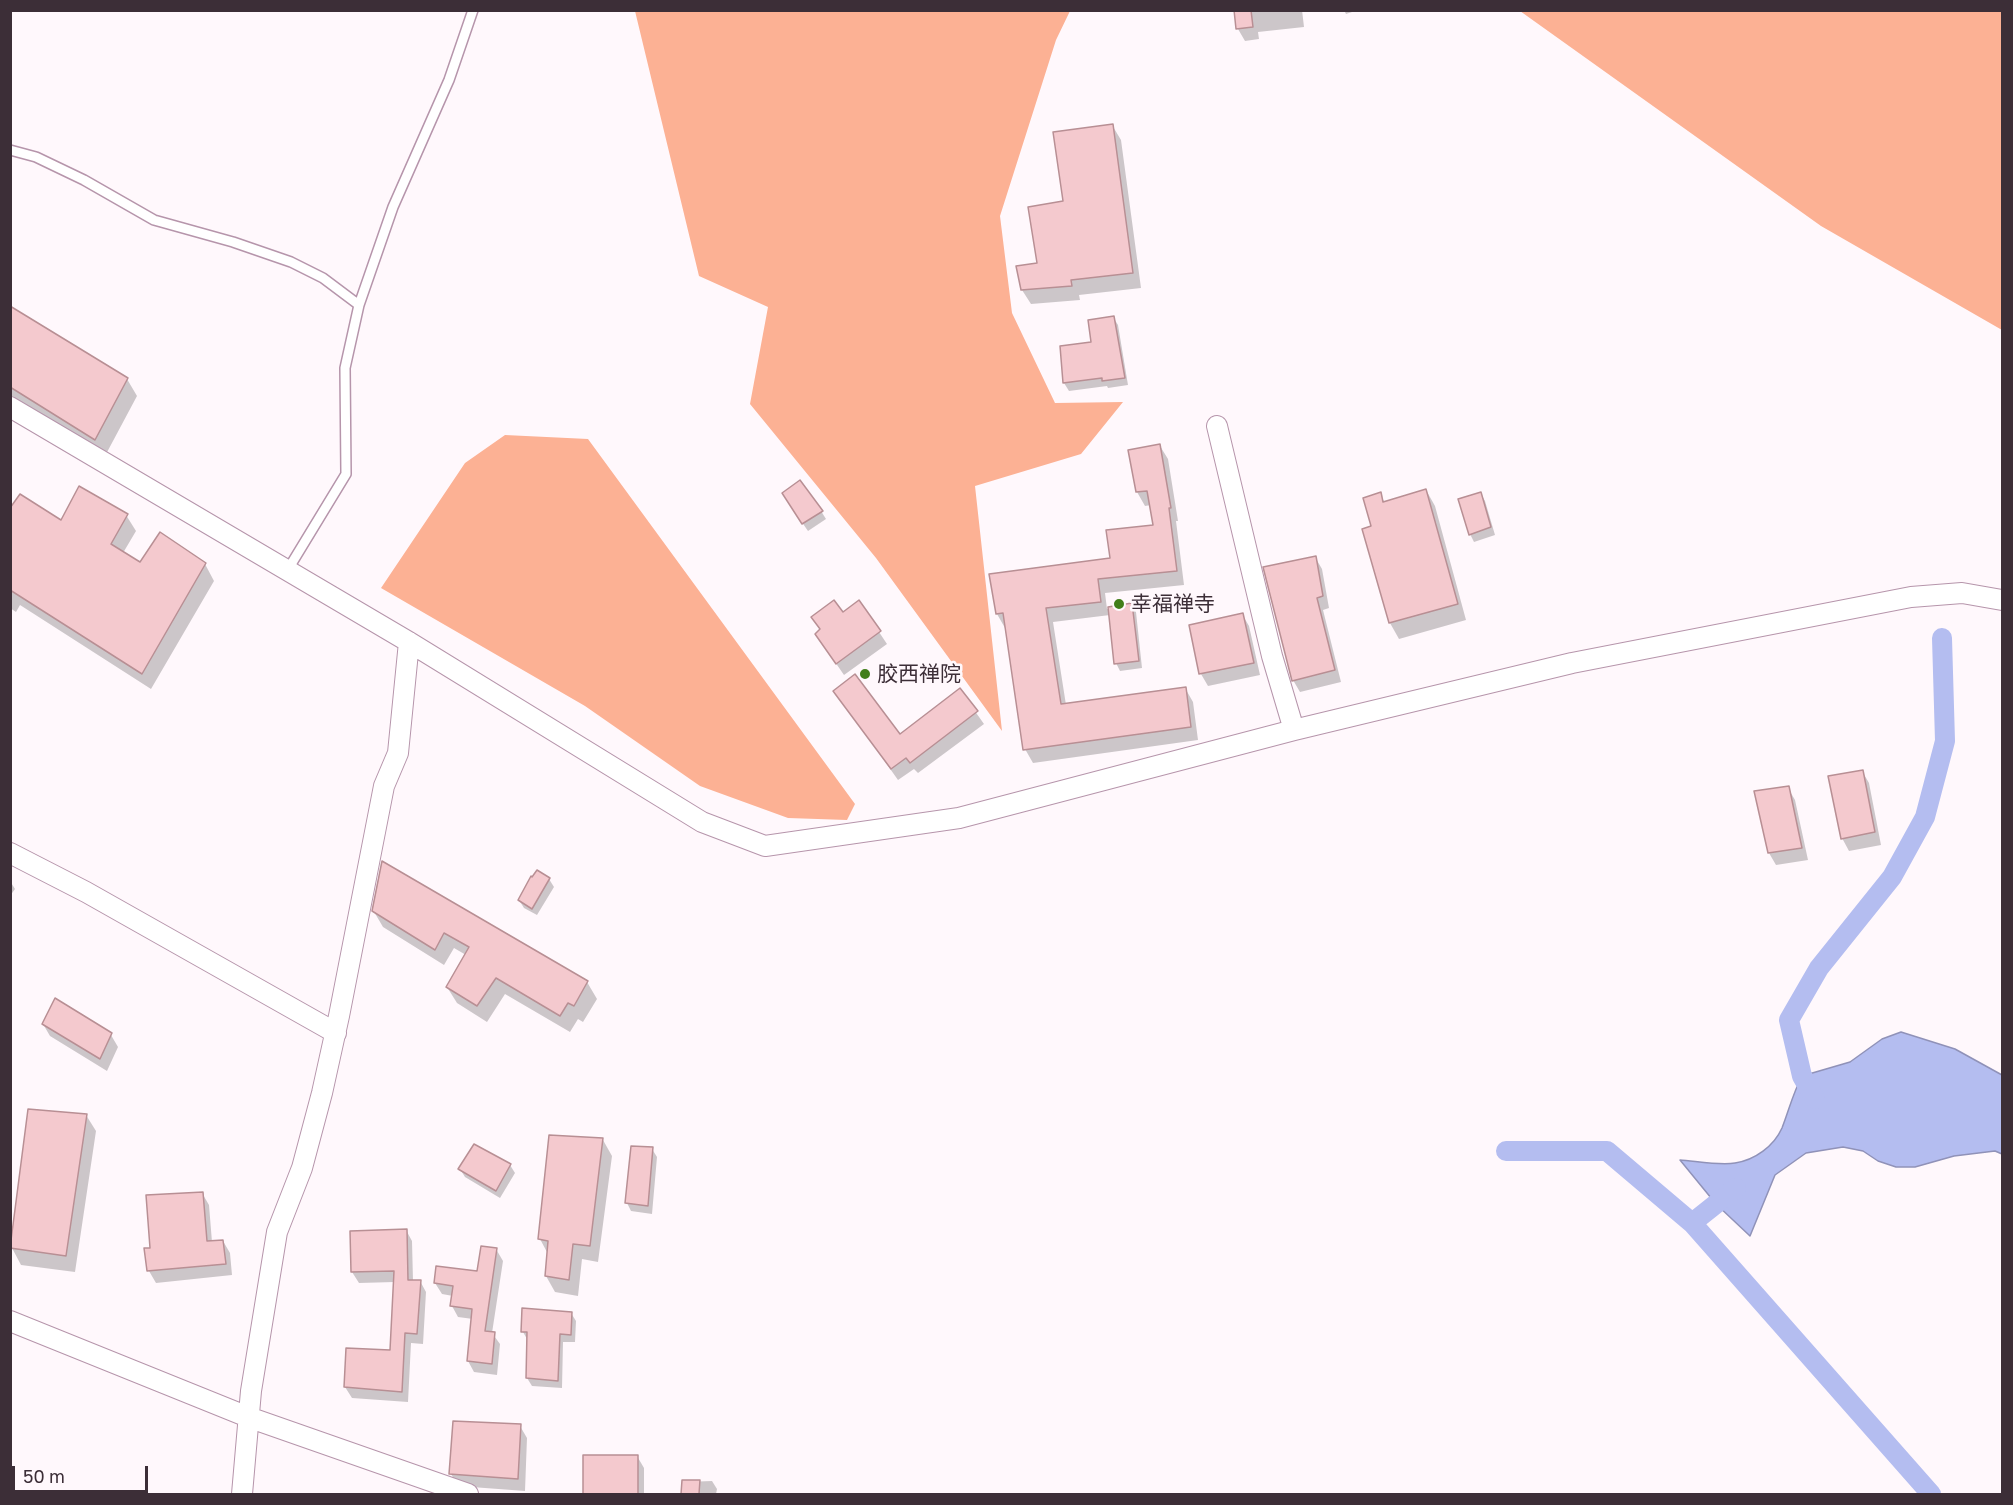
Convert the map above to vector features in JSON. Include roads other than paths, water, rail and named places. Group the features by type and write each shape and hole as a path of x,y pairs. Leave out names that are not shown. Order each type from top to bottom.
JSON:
{"street":[{"path":"10,407 409,642 702,822 765,846 959,818 1294,730 1572,663 1911,597 1962,593 2002,600"},
{"path":"1218,426 1272,656 1294,730"},
{"path":"242,1494 250,1391 277,1232 302,1168 336,1033 384,786 398,753 409,642"},
{"path":"10,853 86,892 336,1033"},
{"path":"10,1321 248,1417 468,1494"}],"lane":[{"path":"287,571 346,474 345,368 358,305 393,207 449,80 473,10"},
{"path":"10,150 36,157 74,175 154,220 233,242 291,262 323,278 358,305"}],"water":[{"path":"1901,1032 1955,1049 2002,1075 2002,1154 1995,1151 1954,1156 1915,1167 1896,1167 1878,1161 1863,1151 1843,1147 1806,1153 1775,1175 1750,1236 1716,1204 1680,1160 1729,1164 1757,1155 1779,1135 1802,1076 1850,1062 1882,1039"}],"waterway":[{"path":"1815,1099 1802,1076 1789,1020 1819,968 1892,877 1925,817 1945,741 1942,638"},
{"path":"1506,1151 1607,1151 1692,1223 1931,1494"},
{"path":"1692,1223 1736,1188"}],"place":[{"name":"幸福禅寺","path":"1119,604"},
{"name":"胶西禅院","path":"865,674"}]}
